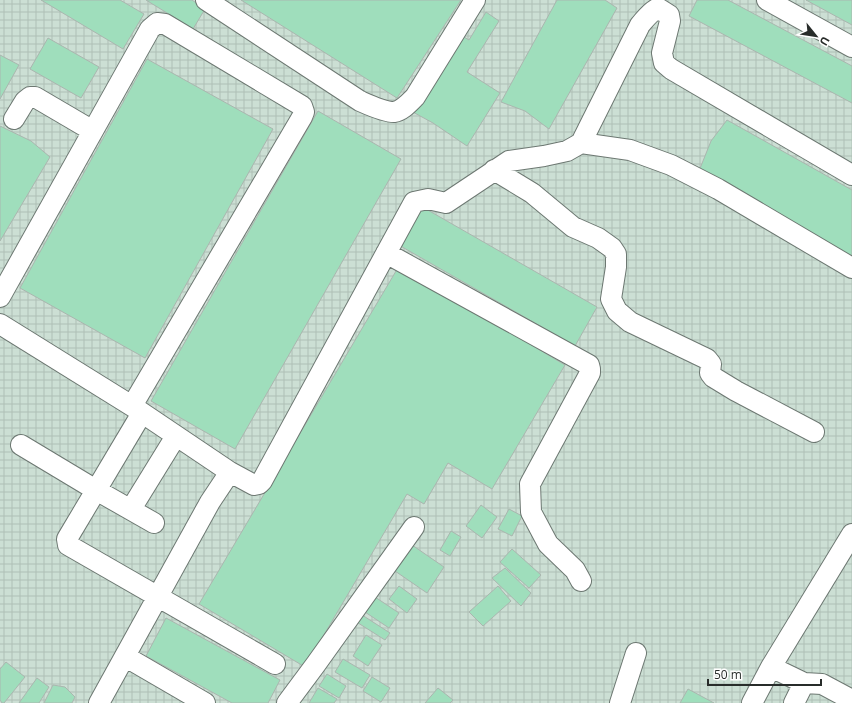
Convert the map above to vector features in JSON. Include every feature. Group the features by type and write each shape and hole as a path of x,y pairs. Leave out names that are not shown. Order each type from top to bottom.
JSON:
{"street":[{"path":"206,0 360,101 377,108 394,112 405,106 415,97 475,0"},
{"path":"767,0 852,47"},
{"path":"0,324 137,410 230,472 254,485 259,484 262,481 414,202 428,199 446,203 509,161 567,151 581,143 640,25 648,14 658,8 669,15 670,21 662,53 664,63 671,69 852,176"},
{"path":"0,297 150,29 157,24 165,24 302,106 304,112 137,410 96,490 67,539 68,545 275,664"},
{"path":"14,119 25,102 30,97 35,97 93,131"},
{"path":"581,143 630,150 671,165 718,189 852,268"},
{"path":"494,170 532,193 573,227 598,238 612,248 616,254 616,267 611,299 616,311 630,322 707,359 711,364 710,373 713,377 736,391 814,432"},
{"path":"386,253 589,365 590,370 586,380 530,484 531,512 548,544 575,570 581,581"},
{"path":"130,509 176,436"},
{"path":"21,445 154,524"},
{"path":"99,703 126,657 210,502 230,472"},
{"path":"287,703 414,527"},
{"path":"752,703 771,667 852,534"},
{"path":"620,703 636,653"},
{"path":"126,657 205,703"},
{"path":"771,667 804,683 822,684 852,700"},
{"path":"794,703 804,683"}],"shaded area":[{"path":"0,0 852,0 852,703 0,703"}],"building":[{"path":"41,0 120,0 144,14 123,49"},
{"path":"146,0 192,0 205,9 193,29"},
{"path":"241,0 461,0 397,98"},
{"path":"557,0 605,0 617,8 549,129 525,111 501,102"},
{"path":"697,0 728,0 852,66 852,103 689,16"},
{"path":"806,0 852,0 852,25"},
{"path":"486,12 499,21 467,72 500,93 467,146 433,123 411,111 464,37 469,40"},
{"path":"48,38 99,67 81,98 30,69"},
{"path":"0,55 19,65 0,99"},
{"path":"147,59 273,129 145,358 20,288"},
{"path":"318,111 401,159 235,449 151,401"},
{"path":"727,120 852,190 852,257 699,171 711,141"},
{"path":"0,126 31,141 50,157 0,241"},
{"path":"419,205 597,307 575,346 397,244"},
{"path":"399,266 565,365 492,489 448,463 424,504 407,494 305,667 199,604"},
{"path":"481,505 497,517 482,538 466,526"},
{"path":"509,509 522,516 512,536 498,529"},
{"path":"451,531 461,537 450,556 440,550"},
{"path":"412,545 444,567 427,593 395,571"},
{"path":"512,549 541,575 529,588 500,562"},
{"path":"505,568 531,593 521,606 492,578"},
{"path":"399,586 417,599 407,613 389,599"},
{"path":"498,586 511,601 483,626 469,612"},
{"path":"375,597 399,613 389,628 365,612"},
{"path":"359,613 390,633 385,640 355,621"},
{"path":"166,618 280,680 268,703 232,703 146,656"},
{"path":"366,635 382,645 368,666 353,656"},
{"path":"343,659 370,675 362,688 335,672"},
{"path":"6,662 25,677 4,703 2,703 0,700 0,669"},
{"path":"327,674 346,686 339,698 319,686"},
{"path":"372,677 390,688 381,702 363,691"},
{"path":"37,678 49,687 39,703 19,703"},
{"path":"53,685 65,687 75,697 72,703 44,703"},
{"path":"318,688 337,699 334,703 309,703"},
{"path":"438,688 453,700 450,703 425,703"},
{"path":"688,689 714,703 680,703"}]}
